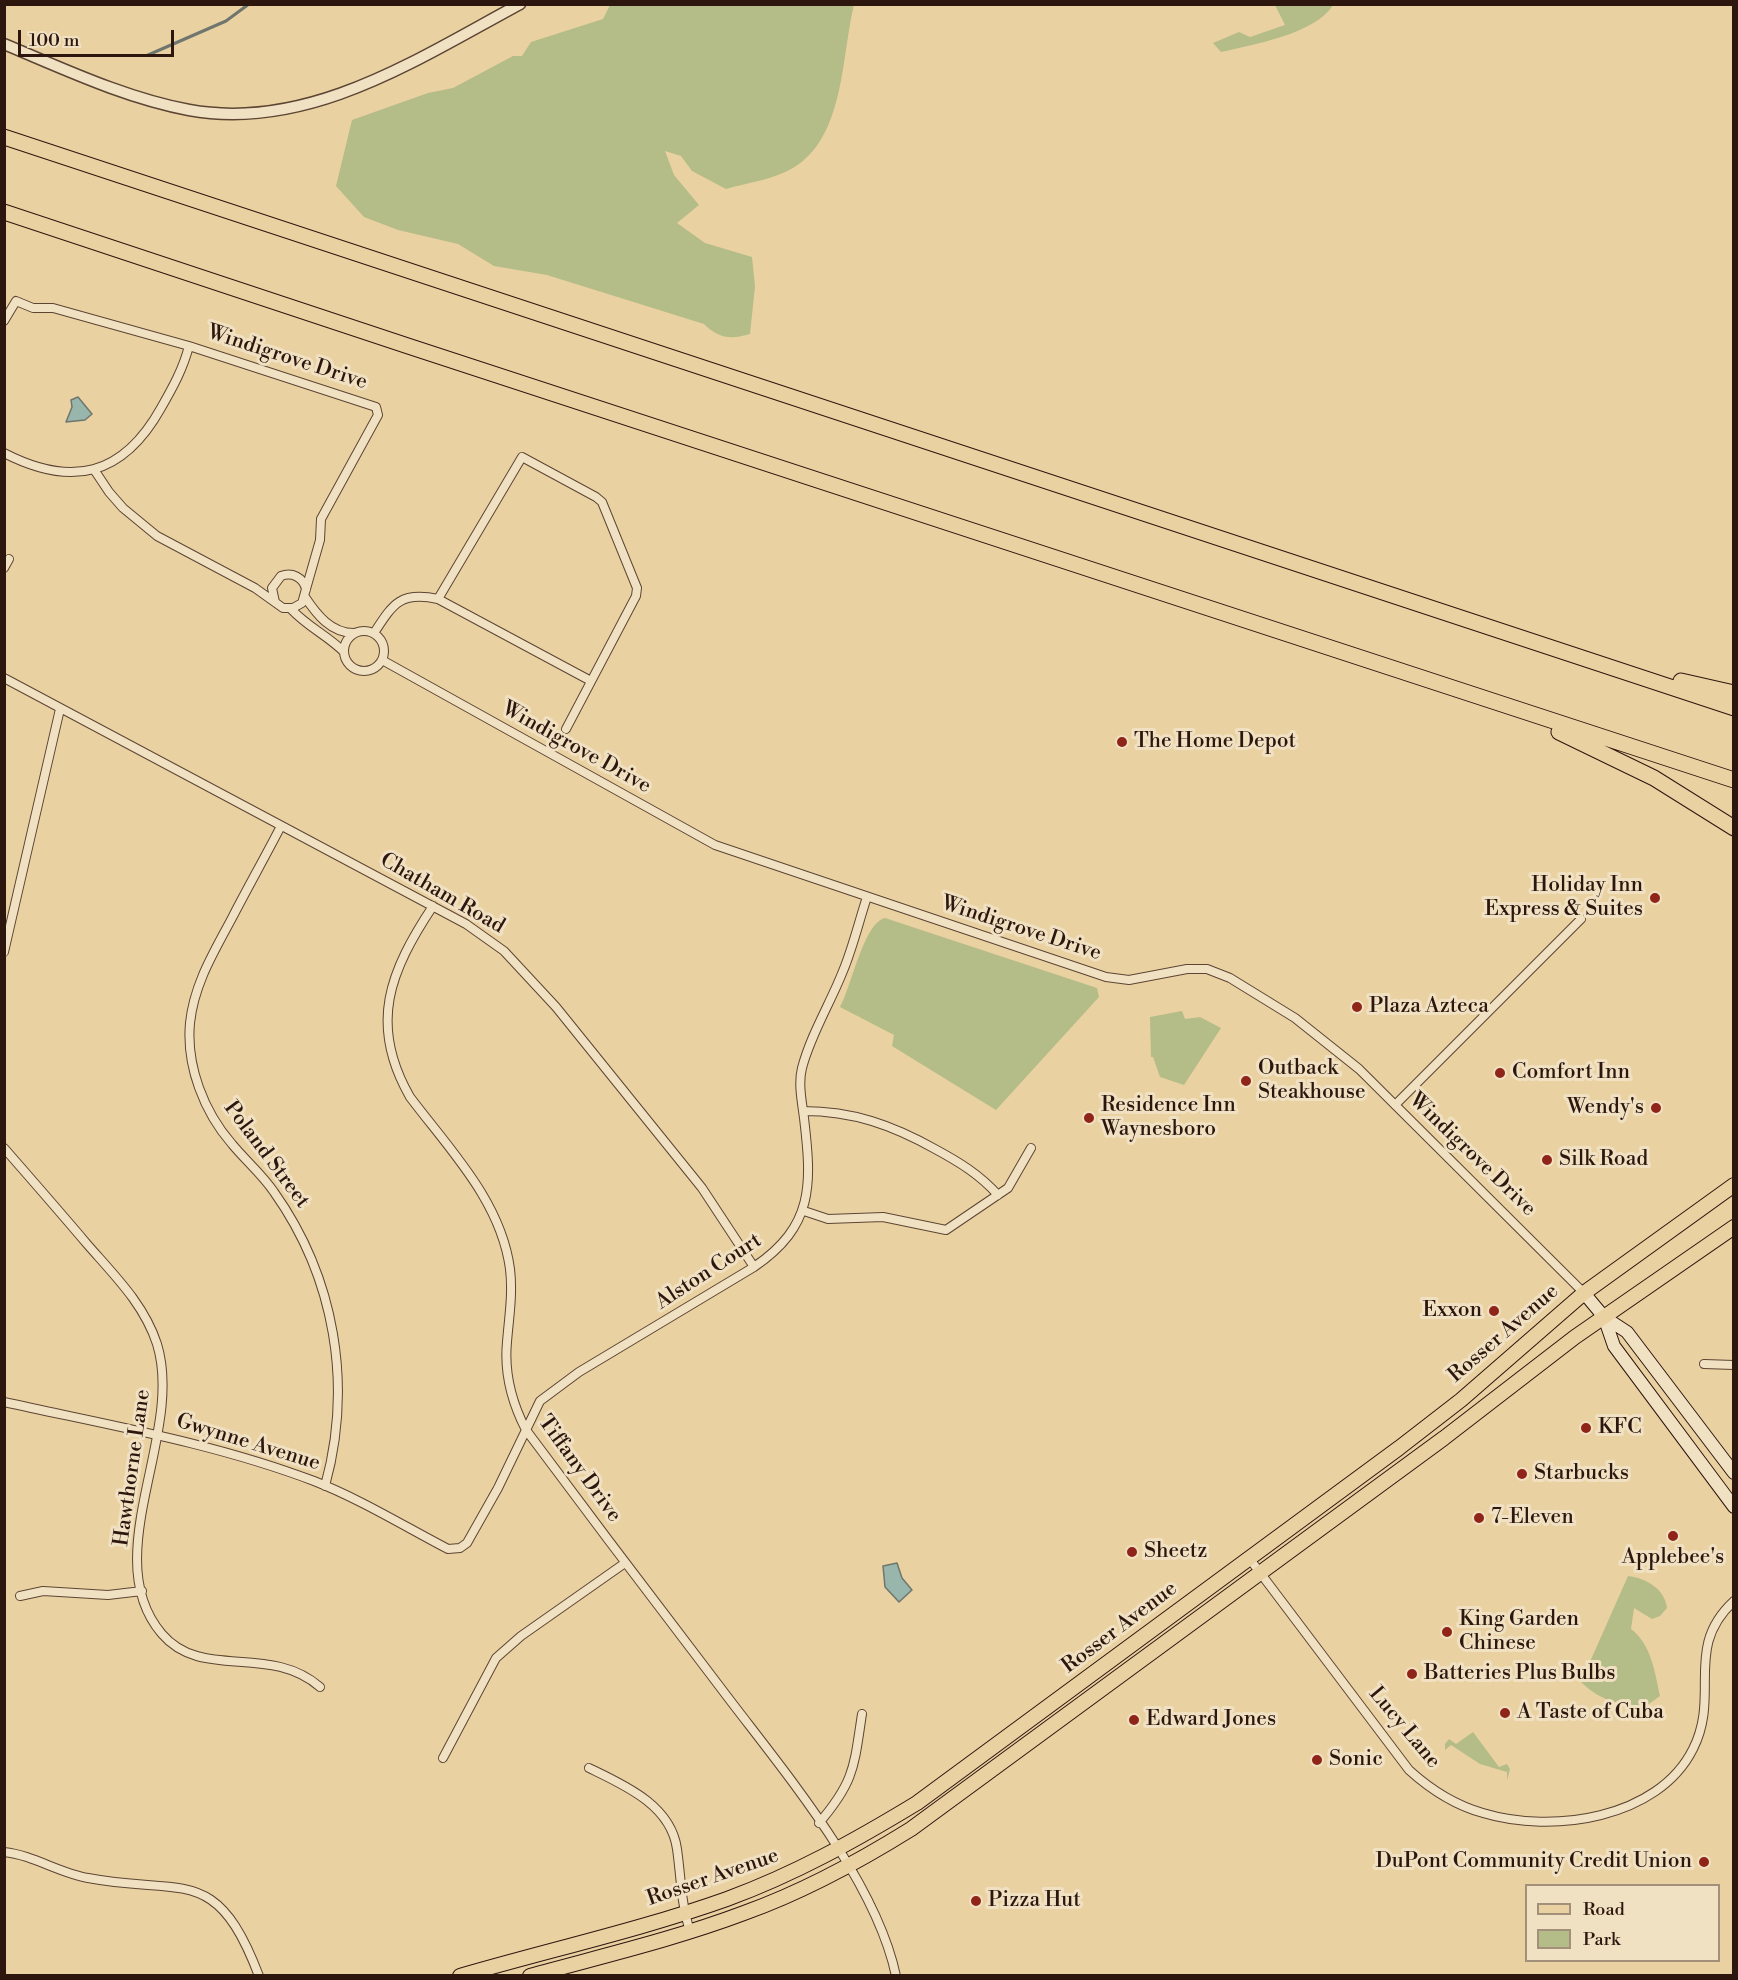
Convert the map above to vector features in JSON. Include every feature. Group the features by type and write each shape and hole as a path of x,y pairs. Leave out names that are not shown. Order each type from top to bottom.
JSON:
{"highway":[{"path":"4,137 1734,708"},
{"path":"4,212 1734,780"},
{"path":"1542,644 1734,693"},
{"path":"1479,697 1602,750 1654,778 1734,828"}],"main road":[{"name":"Rosser Avenue","path":"460,1976 684,1913 759,1886 838,1850 917,1803 1461,1400 1584,1293 1734,1185"},
{"name":"Rosser Avenue","path":"530,1976 690,1931 779,1899 849,1865 911,1830 1604,1317 1734,1227"},
{"path":"1584,1293 1604,1317 1627,1332 1734,1473"},
{"path":"1604,1317 1614,1346 1734,1508"}],"street":[{"path":"4,44 148,100 201,111 252,113 305,104 366,85 520,4"},
{"name":"Windigrove Drive","path":"4,321 16,302 33,308 53,308 189,345 376,407 378,416 321,519 320,540 310,568 306,593"},
{"name":"Windigrove Drive","path":"4,453 26,464 59,473 95,471 127,452 152,424 183,369 189,345"},
{"path":"438,599 522,457 588,492 602,502 637,588 636,596 566,729"},
{"path":"95,471 123,508 157,536 255,588 283,608 291,609 298,606 306,593"},
{"path":"255,588 274,583 281,576 294,575 310,568"},
{"path":"291,609 310,628 332,641 344,652 348,663 359,670 372,669 381,660 383,645 374,633 368,631 345,633 331,627 317,614 302,580 294,575"},
{"path":"274,583 275,602"},
{"path":"374,633 387,613 402,598 423,596 438,599 591,681"},
{"path":"344,652 346,640 354,633"},
{"name":"Windigrove Drive","path":"381,660 696,836 867,897 1119,979 1140,979 1187,969 1216,972 1268,1001 1317,1034 1395,1105 1584,1293"},
{"name":"Chatham Road","path":"4,678 433,906 489,940 526,974 702,1188 754,1268"},
{"path":"4,952 60,709"},
{"name":"Poland Street","path":"281,826 205,967 193,1004 190,1036 196,1077 215,1122 272,1189 287,1211 306,1246 324,1294 336,1343 338,1383 335,1437 325,1486"},
{"name":"Alston Court","path":"403,1526 448,1549 460,1548 467,1543 498,1488 540,1401 560,1385 754,1268 772,1256 788,1239 804,1211 810,1173 800,1085 805,1059 819,1021 843,971 867,897"},
{"name":"Tiffany Drive","path":"433,906 418,929 393,981 386,1011 388,1045 400,1080 410,1097 483,1196 500,1229 512,1285 507,1343 508,1379 513,1402 526,1430 849,1865 884,1936 896,1976"},
{"path":"1395,1105 1581,919"},
{"path":"803,1111 855,1115 892,1127 975,1172 998,1195"},
{"name":"Hawthorne Lane","path":"4,1148 137,1302 156,1342 163,1370 163,1393 158,1436 138,1529 138,1570 142,1591 154,1625 164,1637 185,1653 214,1660 284,1666 304,1675 320,1687"},
{"path":"804,1211 828,1219 883,1217 946,1230 998,1195 1013,1181 1031,1148"},
{"path":"1704,1364 1734,1365"},
{"name":"Gwynne Avenue","path":"4,1401 228,1452 325,1486 403,1526"},
{"name":"Lucy Lane","path":"1249,1558 1409,1770 1436,1791 1465,1807 1496,1817 1524,1821 1559,1820 1624,1809 1647,1799 1674,1777 1690,1754 1702,1727 1706,1702 1704,1657 1708,1638 1717,1619 1734,1601"},
{"path":"443,1758 496,1658 529,1630 625,1563"},
{"path":"20,1596 43,1591 101,1595 142,1591"},
{"path":"819,1822 840,1799 852,1774 862,1714"},
{"path":"589,1768 632,1791 661,1813 668,1823 677,1847 684,1913 690,1931"},
{"path":"4,1852 90,1879 181,1887 203,1894 222,1909 247,1949 259,1976"}],"green space":[{"path":"610,5 854,5 843,71 832,117 823,137 810,154 793,168 769,178 726,189 692,171 681,156 665,151 674,175 699,205 677,223 705,243 752,257 755,286 750,334 737,337 720,335 704,324 547,275 494,266 458,244 398,230 364,217 336,186 352,120 428,93 453,88 513,56 522,56 531,42 603,19"},
{"path":"1275,5 1333,5 1313,24 1282,37 1221,52 1213,43 1239,32 1250,37 1285,25"},
{"path":"885,918 1097,988 1099,997 996,1110 892,1046 894,1035 840,1007 864,943 877,922"},
{"path":"1182,1011 1185,1019 1200,1017 1221,1028 1184,1085 1160,1077 1153,1057 1151,1057 1150,1017"},
{"path":"1628,1576 1648,1582 1659,1590 1667,1608 1660,1616 1652,1619 1634,1608 1631,1629 1648,1650 1660,1696 1646,1706 1611,1701 1596,1694 1581,1682"},
{"path":"1473,1732 1499,1767 1507,1764 1510,1769 1507,1780 1507,1772 1480,1764 1451,1745 1445,1750 1445,1744 1449,1739 1456,1744"}],"water":[{"path":"78,397 92,414 85,420 66,422 72,407 71,400"},
{"path":"897,1563 902,1578 912,1590 899,1602 885,1587 883,1566"}],"waterway":[{"path":"148,55 226,21 249,4"}],"place":[{"name":"The Home Depot","path":"1122,742"},
{"name":"Holiday Inn Express & Suites","path":"1655,898"},
{"name":"Plaza Azteca","path":"1357,1007"},
{"name":"Comfort Inn","path":"1500,1073"},
{"name":"Outback Steakhouse","path":"1246,1081"},
{"name":"Wendy's","path":"1656,1108"},
{"name":"Residence Inn Waynesboro","path":"1089,1118"},
{"name":"Silk Road","path":"1547,1160"},
{"name":"Exxon","path":"1494,1311"},
{"name":"KFC","path":"1586,1428"},
{"name":"Starbucks","path":"1522,1474"},
{"name":"7-Eleven","path":"1479,1518"},
{"name":"Applebee's","path":"1673,1536"},
{"name":"Sheetz","path":"1132,1552"},
{"name":"King Garden Chinese","path":"1447,1632"},
{"name":"Batteries Plus Bulbs","path":"1412,1674"},
{"name":"A Taste of Cuba","path":"1505,1713"},
{"name":"Edward Jones","path":"1134,1720"},
{"name":"Sonic","path":"1317,1760"},
{"name":"DuPont Community Credit Union","path":"1704,1862"},
{"name":"Pizza Hut","path":"976,1901"}]}
